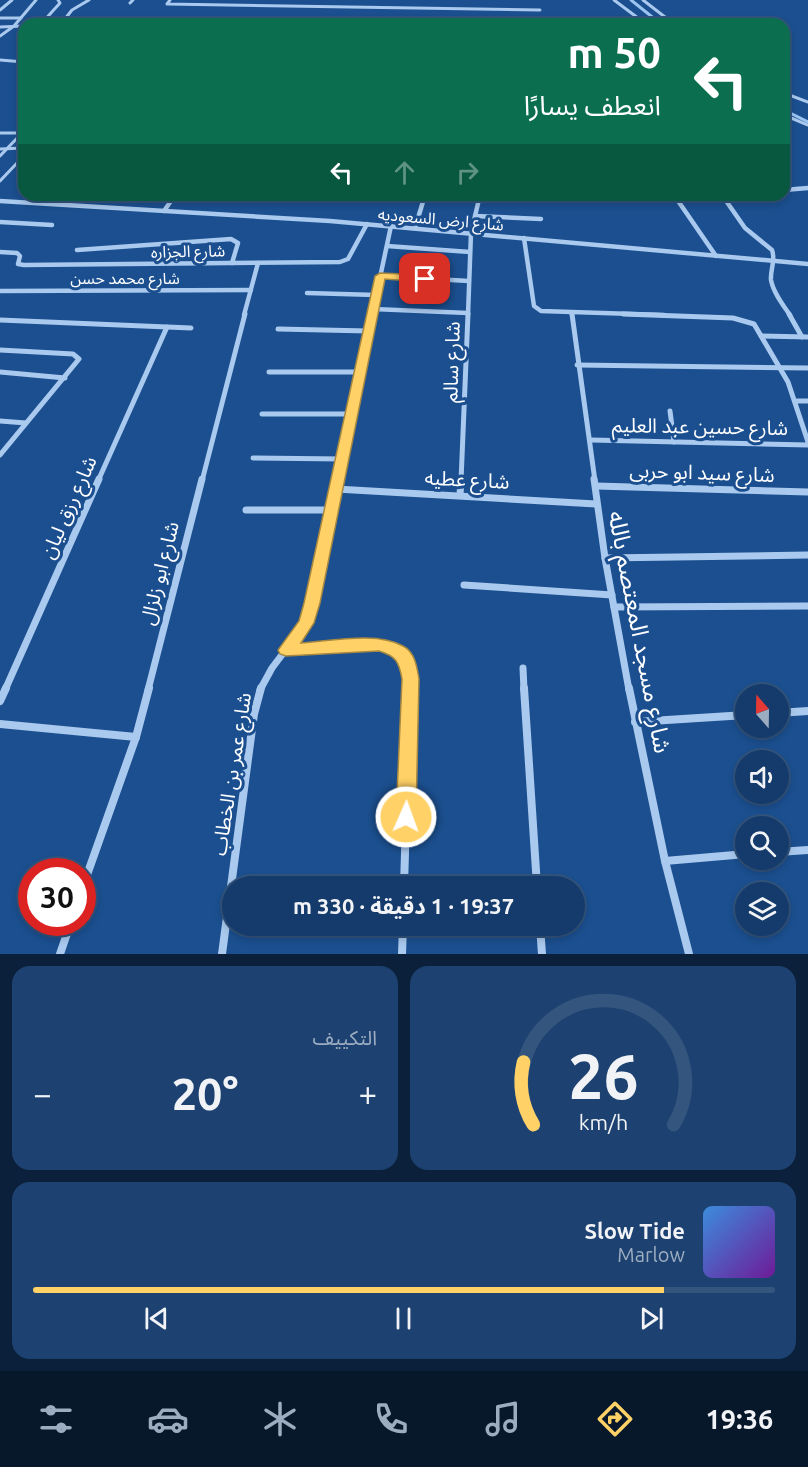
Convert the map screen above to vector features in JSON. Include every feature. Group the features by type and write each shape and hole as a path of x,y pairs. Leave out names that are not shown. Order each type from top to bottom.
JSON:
{"street":[{"path":"0,10 12,0"},
{"path":"0,18 21,18 36,0"},
{"path":"46,18 60,3 58,0"},
{"path":"66,18 72,10 87,4 89,0"},
{"path":"130,3 133,0"},
{"path":"170,0 167,4 540,10"},
{"path":"614,0 638,18"},
{"path":"643,0 666,18"},
{"path":"0,36 18,21"},
{"path":"0,27 18,26"},
{"path":"0,60 18,62"},
{"path":"790,95 808,102"},
{"path":"790,118 808,125"},
{"path":"0,133 18,133"},
{"path":"0,156 18,138"},
{"path":"0,149 18,148"},
{"path":"0,182 18,162"},
{"path":"790,190 808,188"},
{"name":"شارع ارض السعوديه","path":"0,201 367,224 808,264"},
{"path":"164,211 171,201"},
{"path":"415,228 423,201"},
{"name":"شارع سالم","path":"460,495 471,234 479,201"},
{"path":"678,201 716,256"},
{"path":"726,201 746,228 768,244 774,255 771,278 773,287 805,337"},
{"path":"475,216 541,219"},
{"path":"0,222 52,225"},
{"name":"شارع الجزاره","path":"0,252 17,253 20,256 18,264 24,265 345,261 348,260 367,224"},
{"name":"شارع عمر بن الخطاب","path":"222,954 254,714 261,687 272,668 306,623 391,226"},
{"path":"524,238 534,306 541,311 733,318 754,324 781,368 795,401 808,443"},
{"path":"78,250 231,239 238,243 232,263"},
{"path":"387,246 470,252"},
{"name":"شارع ابو زلزال","path":"93,858 136,737 258,263"},
{"path":"380,276 469,281"},
{"name":"شارع محمد حسن","path":"0,291 251,290"},
{"path":"307,293 376,295"},
{"path":"373,309 468,313"},
{"name":"شارع مسجد المعتصم بالله","path":"572,313 591,440 596,504 605,558 665,861 689,954"},
{"path":"0,321 191,328"},
{"name":"شارع رزق ليان","path":"0,701 167,327"},
{"path":"278,329 368,331"},
{"path":"761,336 805,337"},
{"path":"0,350 76,355 79,361 0,455"},
{"path":"578,365 808,368"},
{"path":"0,372 65,378"},
{"path":"269,372 360,372"},
{"path":"795,401 808,401"},
{"path":"670,411 675,442"},
{"path":"262,414 351,414"},
{"path":"0,422 26,423"},
{"name":"شارع حسين عبد العليم","path":"591,440 808,443"},
{"path":"253,458 342,459"},
{"name":"شارع سيد ابو حربى","path":"596,486 808,492"},
{"name":"شارع عطيه","path":"336,489 596,504"},
{"path":"246,510 331,510"},
{"path":"605,558 808,555"},
{"path":"464,585 612,596"},
{"path":"614,607 808,606"},
{"path":"286,650 379,644 399,651 407,661 410,679 404,876"},
{"path":"523,669 536,876"},
{"path":"789,712 808,711"},
{"path":"636,722 735,716"},
{"path":"0,724 136,737"},
{"path":"789,851 808,850"},
{"path":"665,861 735,855"},
{"path":"60,954 66,936"},
{"path":"402,954 403,936"},
{"path":"541,936 542,954"}],"waterway":[{"path":"631,0 654,18"},
{"path":"790,113 808,122"}],"route":[{"path":"406,817 410,679 407,661 399,651 379,644 286,650 306,623 312,603 380,276 425,279"}]}
